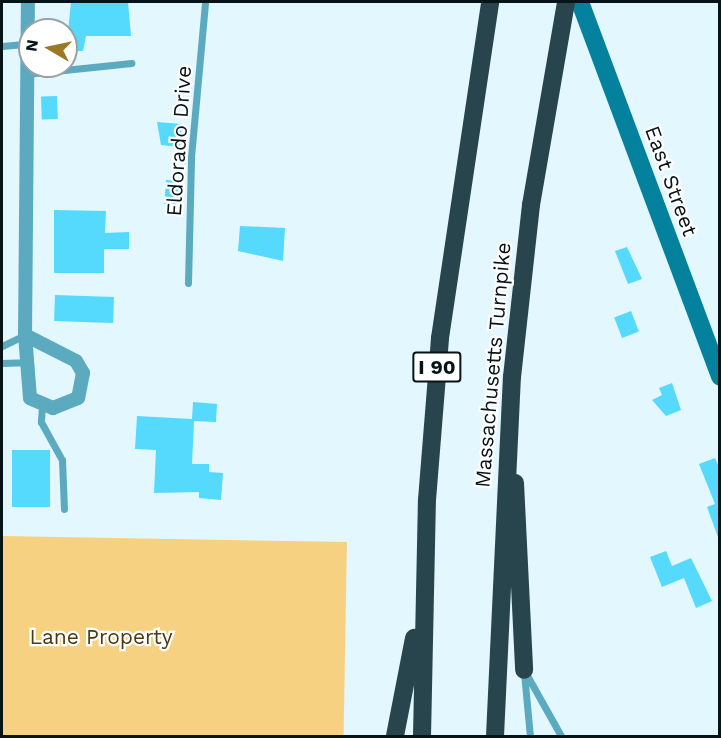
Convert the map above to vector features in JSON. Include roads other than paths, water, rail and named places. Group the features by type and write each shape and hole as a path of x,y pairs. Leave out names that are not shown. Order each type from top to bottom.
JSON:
{"highway":[{"name":"I 90","path":"422,736 425,564 448,267 490,2"},
{"name":"Massachusetts Turnpike","path":"495,736 503,483 515,346 555,50 566,2"},
{"path":"515,346 516,586 524,670"},
{"path":"395,736 425,564"}],"main road":[{"name":"East Street","path":"580,2 720,377"}],"street":[{"path":"28,2 28,18"},
{"path":"26,78 25,362 30,398 42,405 66,406 78,398 83,373 64,353 26,335"}],"lane":[{"name":"Eldorado Drive","path":"188,283 191,157 206,2"},
{"path":"2,46 18,45"},
{"path":"78,69 131,63"},
{"path":"2,346 26,335"},
{"path":"2,363 25,362"},
{"path":"42,405 41,422 62,460 64,509"},
{"path":"524,670 530,736"},
{"path":"524,670 561,736"}],"park label":[{"name":"Lane Property","path":"101,637"}]}
